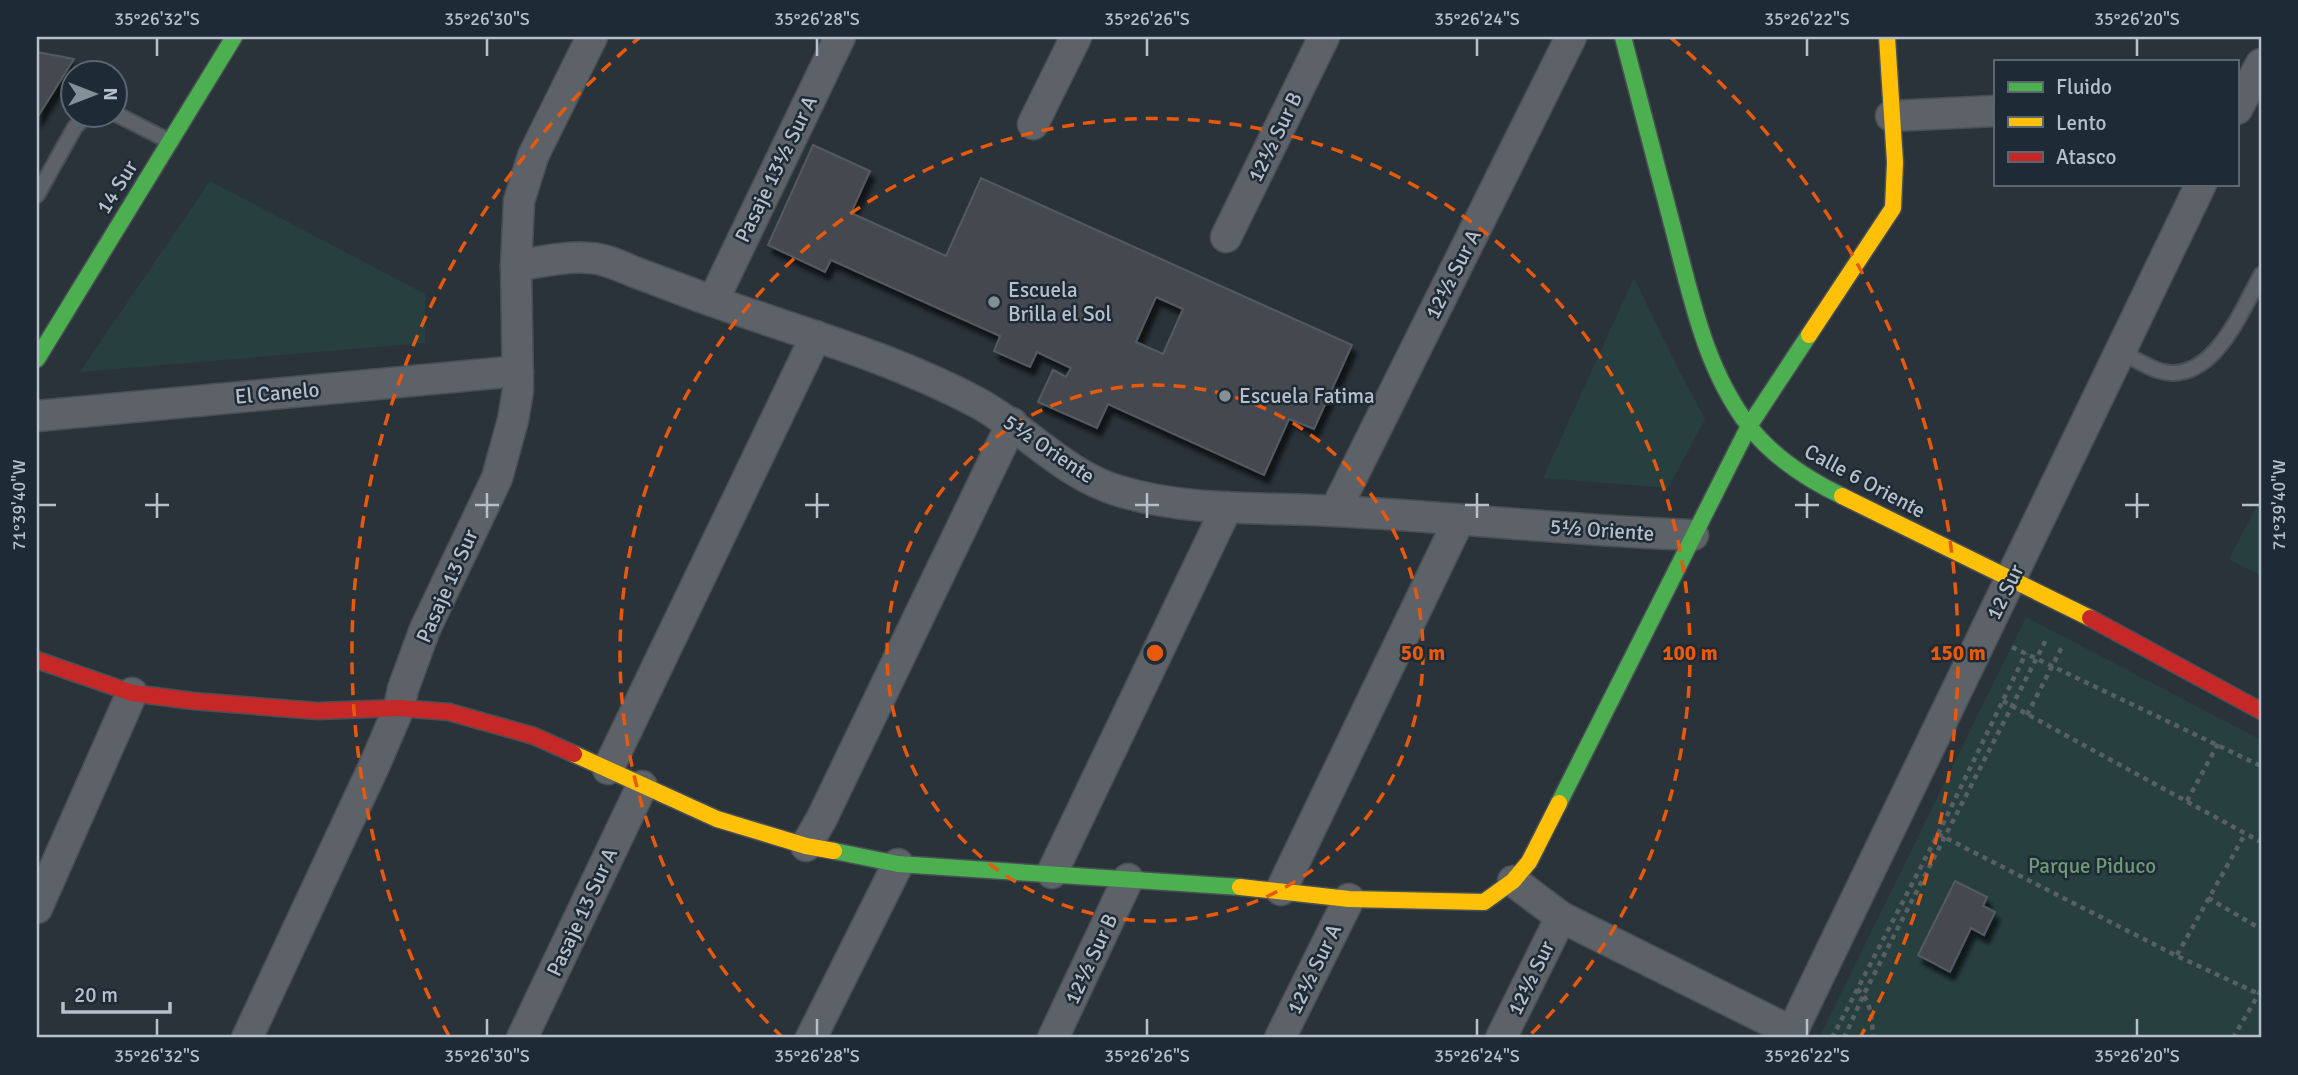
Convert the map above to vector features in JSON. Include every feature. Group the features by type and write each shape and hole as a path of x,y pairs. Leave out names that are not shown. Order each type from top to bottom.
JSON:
{"street":[{"name":"14 Sur","path":"37,359 234,37"},
{"name":"Pasaje 13 Sur","path":"247,1038 375,764 399,708 403,689 425,629 497,478 513,420 518,371 517,223 525,178 533,156 592,37"},
{"name":"Pasaje 13½ Sur A","path":"713,301 840,37"},
{"path":"1033,124 1076,37"},
{"name":"12½ Sur B","path":"1226,237 1324,37"},
{"name":"12½ Sur A","path":"1335,511 1571,37"},
{"name":"Calle 6 Oriente","path":"1623,37 1700,330 1720,378 1749,426 1786,462 1816,481 2079,612 2261,711"},
{"path":"37,660 132,693 193,701 317,711 399,708 449,712 505,726 608,769 716,819 806,846 898,864 1281,890 1349,899 1484,902 1513,881 1529,862 1749,426 1893,208 1895,162 1887,37"},
{"path":"2238,105 2261,64"},
{"path":"1891,116 1994,111"},
{"name":"12 Sur","path":"1790,1035 2200,186"},
{"name":"5½ Oriente","path":"516,266 575,258 604,260 713,301 862,351 977,403 1012,423 1065,465 1118,491 1169,502 1227,508 1335,511 1625,533 1693,535"},
{"path":"608,769 816,336"},
{"name":"El Canelo","path":"37,416 518,371"},
{"path":"806,846 822,818 1012,423"},
{"path":"1052,873 1227,508"},
{"path":"1281,890 1459,520"},
{"path":"37,908 132,693"},
{"name":"Pasaje 13 Sur A","path":"522,1038 642,786"},
{"path":"811,1038 898,864"},
{"name":"12½ Sur B","path":"1053,1038 1128,879"},
{"path":"1513,881 1561,917 1790,1035"},
{"name":"12½ Sur A","path":"1280,1038 1349,899"},
{"name":"12½ Sur","path":"1501,1038 1561,917"}],"lane":[{"path":"130,121 170,141"},
{"path":"37,195 73,130"},
{"path":"2121,352 2159,371 2174,373 2189,369 2207,359 2226,340 2261,275"}],"path":[{"path":"1844,1038 2063,606"},
{"path":"2027,715 2079,612"},
{"path":"1983,635 2037,657 2261,766"},
{"path":"1832,1038 1938,834 2026,653"},
{"path":"2003,701 2261,842"},
{"path":"2187,801 2218,744"},
{"path":"1938,834 2177,956 2260,992 2233,1038"},
{"path":"2177,956 2245,834"},
{"path":"2208,898 2261,929"},
{"path":"1857,989 1864,994 1871,1013 1873,1038"}],"green space":[{"path":"210,181 425,294 425,343 80,372"},
{"path":"1634,278 1705,419 1668,488 1543,478"},
{"path":"2261,498 2261,576 2229,559"},
{"name":"Parque Piduco","path":"2026,617 2261,740 2261,1038 1819,1038"}],"building":[{"path":"37,52 74,59 60,60 60,81 37,118"},
{"name":"Escuela Brilla el Sol","path":"813,145 870,171 851,213 946,256 981,178 1352,345 1314,429 1289,419 1264,475 1108,404 1097,428 1038,402 1053,370 1066,377 1071,368 1037,352 1030,367 994,351 1000,336 831,260 825,272 768,245","holes":["1156,297 1183,309 1163,354 1136,342"]},
{"path":"1955,881 1987,897 1983,906 1995,912 1984,935 1971,928 1950,972 1918,955"}],"traffic: fast":[{"path":"37,359 234,37"},
{"path":"1623,37 1693,306 1721,381 1758,437 1804,475 1842,496"},
{"path":"1559,803 1749,426 1809,335"},
{"path":"834,851 898,864 1240,887"}],"traffic: slow":[{"path":"1809,335 1893,208 1895,162 1887,37"},
{"path":"1842,496 2090,618"},
{"path":"574,754 717,819 806,846 834,851"},
{"path":"1240,887 1349,899 1484,902 1513,881 1529,862 1559,803"}],"traffic: jam":[{"path":"2090,618 2261,711"},
{"path":"37,660 132,693 193,701 317,711 399,708 449,712 534,736 574,754"}],"place":[{"name":"Escuela Brilla el Sol","path":"994,302"},
{"name":"Escuela Fatima","path":"1225,396"}]}
